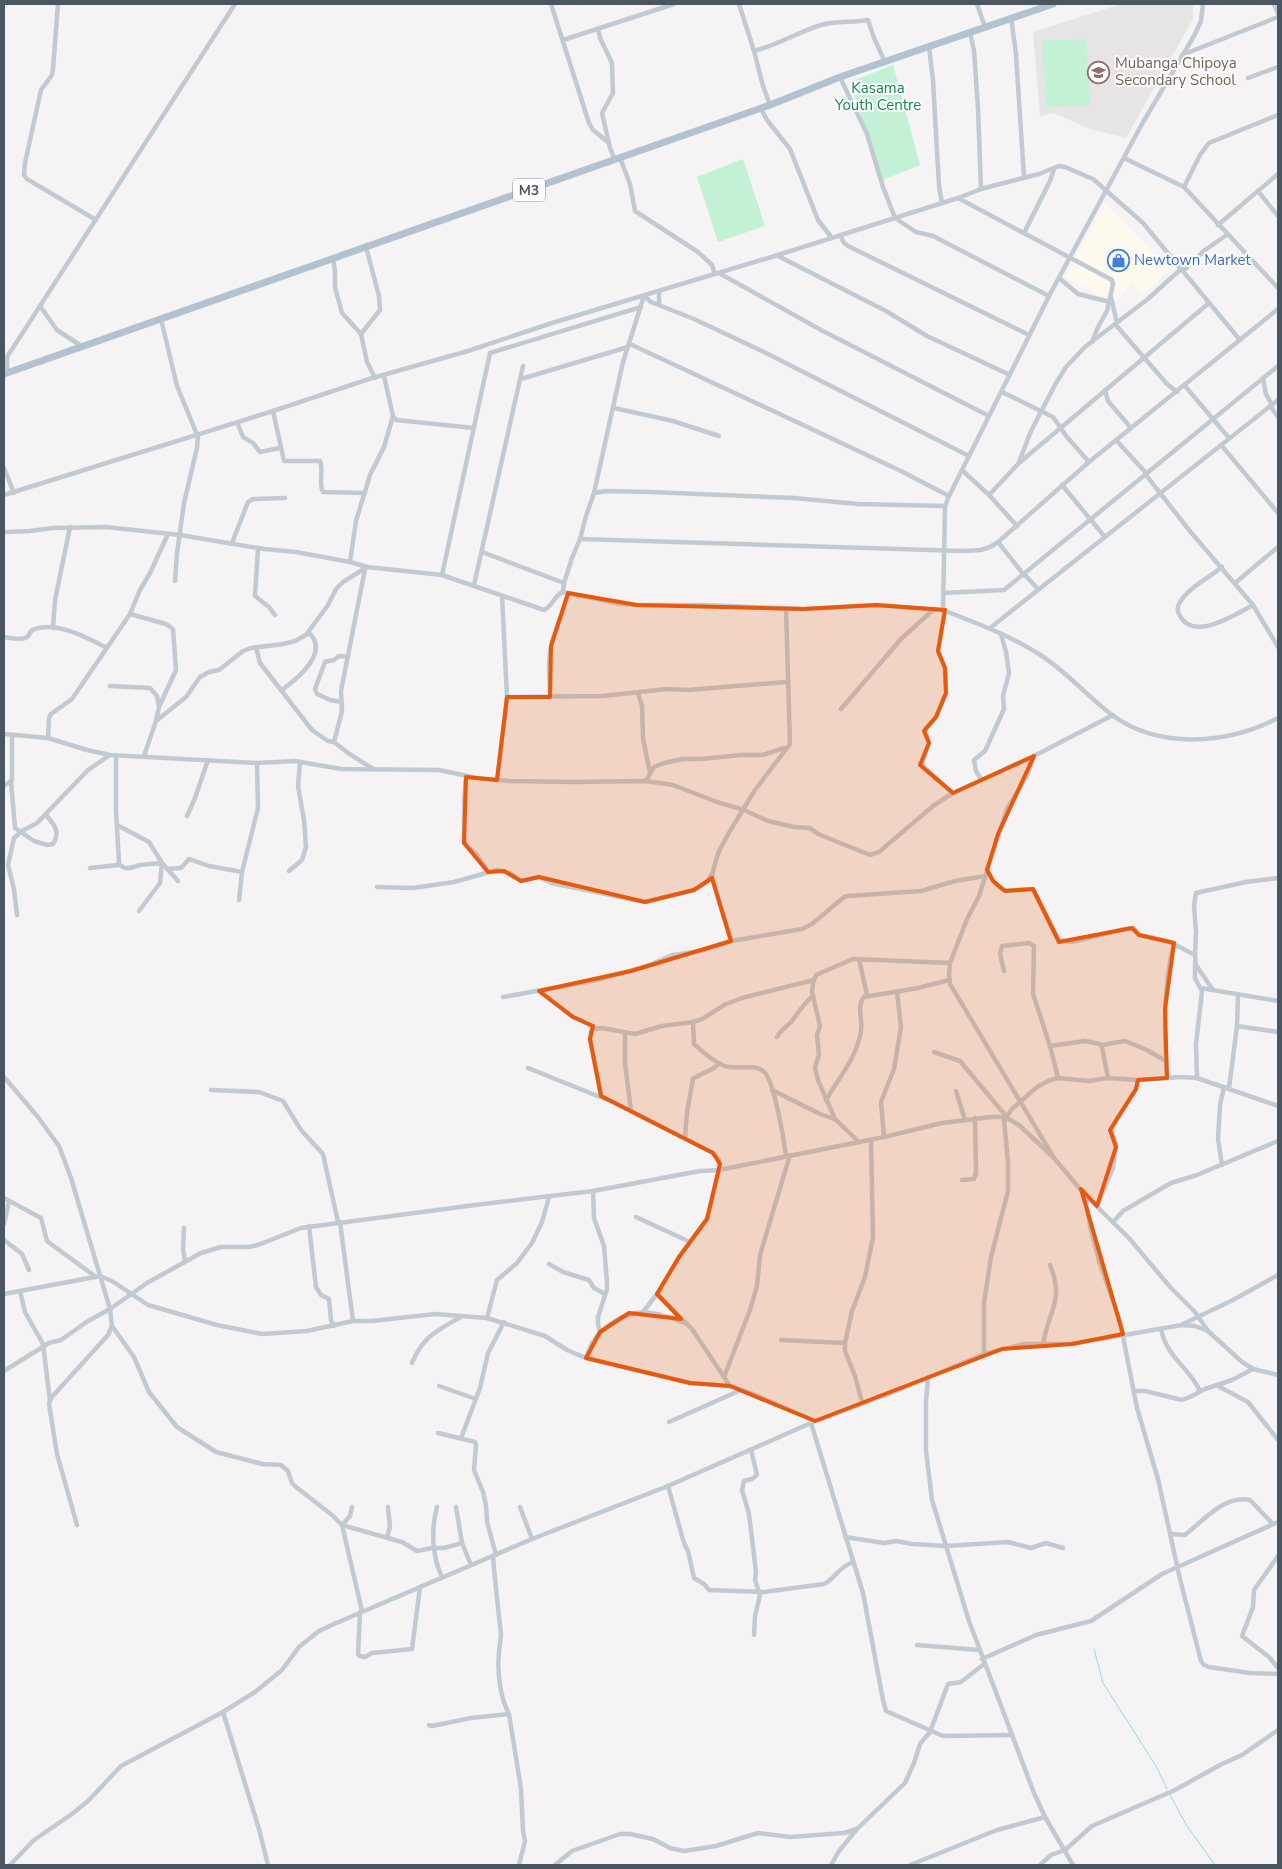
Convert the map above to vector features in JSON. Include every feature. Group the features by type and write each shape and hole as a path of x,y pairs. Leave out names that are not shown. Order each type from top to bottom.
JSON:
{"main road":[{"name":"M3","path":"5,373 770,106 884,62 1053,4"}],"street":[{"path":"58,4 52,75 41,90 24,175 27,179 96,220"},
{"path":"5,373 7,357 235,4"},
{"path":"551,4 589,122 593,130 609,143"},
{"path":"563,40 674,4"},
{"path":"739,4 770,106"},
{"path":"978,4 985,27"},
{"path":"953,793 925,768 922,763 929,742 925,729 936,716 946,693 945,668 938,651 944,610 945,506 948,496 1049,296 1124,158 1194,36 1201,21 1203,4"},
{"path":"1274,4 1278,13"},
{"path":"1011,17 1016,54 1024,178"},
{"path":"1182,55 1278,17"},
{"path":"754,51 784,42 811,29 839,20 855,22 868,20 884,62"},
{"path":"598,29 600,38 612,63 613,93 602,113 609,143 630,184 635,211 698,252 712,265 717,274 821,330 989,416"},
{"path":"970,32 974,51 979,116 981,189"},
{"path":"929,47 933,80 939,186 942,203"},
{"path":"1248,78 1278,67"},
{"path":"840,78 867,134 883,187 895,218 916,232 933,236 976,256 1049,296"},
{"path":"760,109 790,149 818,220 832,238"},
{"path":"1184,187 1200,154 1209,143 1278,115"},
{"path":"1124,158 1184,187 1278,288"},
{"path":"4,495 375,378 778,255 981,189 1060,166 1099,183 1106,192 1143,223 1240,340"},
{"path":"1024,233 1050,181 1054,168"},
{"path":"1218,225 1278,174"},
{"path":"1258,191 1278,216"},
{"path":"958,198 1112,280 1110,300 1092,342"},
{"path":"1018,463 1027,440 1061,374 1074,358 1205,250 1228,234"},
{"path":"840,235 848,246 1029,335"},
{"path":"361,334 380,310 379,296 366,248"},
{"path":"778,255 886,311 927,336 1010,375"},
{"path":"333,259 335,287 342,313 361,334 367,362 375,378"},
{"path":"1059,278 1078,294 1110,300"},
{"path":"659,291 659,305"},
{"path":"644,296 651,302 766,354 969,456"},
{"path":"550,697 549,664 551,646 555,630 564,613 564,583 580,540 594,493 623,362 644,296"},
{"path":"1110,300 1116,324 1177,392"},
{"path":"989,495 1018,463 1209,303"},
{"path":"40,306 57,330 83,347"},
{"path":"490,353 641,307"},
{"path":"580,540 981,550 998,542 1089,462 1278,309"},
{"path":"161,319 177,386 198,437 184,503 175,582"},
{"path":"442,575 490,353 487,344"},
{"path":"521,379 629,345 902,471 948,496"},
{"path":"474,585 523,366"},
{"path":"944,593 1000,592 1004,590 1278,366"},
{"path":"384,376 394,419 398,421 474,428"},
{"path":"1264,378 1266,394 1278,417"},
{"path":"1185,386 1229,438"},
{"path":"1105,390 1108,400 1131,428"},
{"path":"1002,392 1053,417 1089,462"},
{"path":"990,628 1278,400"},
{"path":"614,408 673,421 719,436"},
{"path":"274,411 284,461 318,461 322,463 321,488 323,492 364,493"},
{"path":"350,562 354,530 364,493 384,447 393,416"},
{"path":"237,422 244,437 253,443 260,452 280,448"},
{"path":"1116,440 1194,536 1236,583 1253,605 1278,647"},
{"path":"1221,445 1278,513"},
{"path":"4,468 14,492"},
{"path":"962,470 989,495 1016,526"},
{"path":"597,481 606,491"},
{"path":"1062,485 1104,537"},
{"path":"594,493 606,491 754,496 858,504 945,506"},
{"path":"232,543 248,502 253,499 284,498"},
{"path":"53,628 55,600 70,527"},
{"path":"4,532 70,527 106,527 180,535 258,548 296,552 350,562 366,568 442,575 544,610 549,608 557,595 565,592 621,604 704,604 786,609 876,605 944,610 990,628 1027,647 1053,664 1113,715 1156,735 1172,739 1208,739 1246,732 1278,718"},
{"path":"48,738 51,714 72,699 130,614 168,534"},
{"path":"998,542 1024,575 1038,589"},
{"path":"1236,583 1278,547"},
{"path":"258,548 255,596 275,614"},
{"path":"482,552 564,583"},
{"path":"1222,567 1192,590 1178,604 1178,610 1185,623 1189,626 1198,627 1215,624 1253,605"},
{"path":"156,721 186,697 204,674 219,670 242,651 295,641 308,632 328,605 336,589 343,582 366,568"},
{"path":"334,742 342,711 340,694 366,568"},
{"path":"497,780 507,697 502,596"},
{"path":"377,887 413,888 454,882 497,870 504,871 520,881 539,877 551,883 645,902 694,890 707,882 723,844 755,790 790,744 786,609"},
{"path":"841,709 901,639 934,609"},
{"path":"130,614 166,624 173,629 176,670 159,707 144,756"},
{"path":"4,637 23,638 27,637 31,630 53,628 70,631 107,648"},
{"path":"282,690 303,673 315,653 314,638 308,632"},
{"path":"981,780 976,771 974,760 985,751 1004,708 1003,696 1008,673 1006,652 1001,634"},
{"path":"256,647 260,663 312,730 317,735 334,742 374,770"},
{"path":"342,702 330,700 317,694 315,690 326,662 334,660 339,656 348,657"},
{"path":"507,697 603,696 667,689 688,690 788,682"},
{"path":"110,686 150,688 157,696 159,707"},
{"path":"638,692 642,706 644,738 650,773"},
{"path":"4,734 48,738 87,750 113,755 257,763 300,762 341,769 445,770 466,776 497,780 564,782 646,781 673,784 717,802 744,810 768,821 794,827 810,828 836,842 866,854 874,855 933,806 953,793 1034,756 1113,715"},
{"path":"12,736 11,782 14,824 20,832 40,843 53,844 57,832 46,815"},
{"path":"646,781 654,767 664,763 683,759 762,754 782,749 790,744"},
{"path":"17,915 8,860 13,841 20,832 37,823 46,815 88,770 113,755"},
{"path":"113,755 118,864"},
{"path":"1034,756 1027,776 1007,809 979,896 967,919 950,963 949,980 1054,1158"},
{"path":"187,816 208,760"},
{"path":"289,871 300,863 306,847 304,820 298,786 300,762"},
{"path":"239,900 242,872 258,808 257,763"},
{"path":"466,776 464,843 478,855 488,872"},
{"path":"4,786 11,782"},
{"path":"117,825 149,842 167,869 178,881"},
{"path":"167,869 181,868 189,859 209,866 242,872"},
{"path":"90,868 108,867 118,864 125,868 130,868 162,862"},
{"path":"139,911 160,883 162,862"},
{"path":"987,870 1000,889 1011,892 1034,889 1057,938 1062,942 1072,942 1132,928 1141,936 1174,943 1195,958 1213,990"},
{"path":"712,873 731,941"},
{"path":"503,997 631,971 672,955 701,950 731,941 802,929 812,924 844,897 921,891 955,881 985,876"},
{"path":"1197,1078 1196,1044 1201,988 1195,978 1196,932 1194,905 1196,893 1246,882 1278,878"},
{"path":"1004,971 1000,954 1002,946 1029,943 1034,946 1033,994 1058,1078"},
{"path":"1167,1078 1165,1009 1168,968 1174,943"},
{"path":"859,1142 835,1119 815,1070 819,1052 817,1035 820,1026 813,996 812,987 814,980 820,972 840,966 851,960 859,959 950,963"},
{"path":"859,959 867,995"},
{"path":"601,1096 590,1039 591,1031 594,1029 602,1028 625,1033 640,1033 662,1026 693,1022 702,1019 726,1004 742,998 814,980"},
{"path":"826,1100 856,1052 861,1030 860,1004 864,997 867,995 897,992 949,980"},
{"path":"1201,988 1278,1001"},
{"path":"539,991 572,1017 588,1024 594,1029"},
{"path":"884,1137 881,1102 894,1068 901,1027 897,992"},
{"path":"1222,1165 1218,1138 1220,1105 1227,1087 1238,1026 1238,995"},
{"path":"777,1037 802,1005 813,996"},
{"path":"693,1022 694,1044 719,1063 730,1067 749,1067 764,1071 767,1074 788,1155 760,1256 754,1294 737,1346 724,1377"},
{"path":"1238,1026 1278,1032"},
{"path":"625,1033 625,1063 631,1111"},
{"path":"1050,1046 1085,1042 1102,1045 1125,1041 1145,1049 1166,1061"},
{"path":"1102,1045 1108,1078"},
{"path":"934,1052 960,1061 1005,1116 1019,1125 1054,1158 1085,1195 1113,1222 1197,1316 1208,1331 1242,1362 1253,1369 1278,1375"},
{"path":"685,1138 687,1112 693,1079 713,1069 719,1063"},
{"path":"528,1068 601,1096 685,1138 717,1156 720,1160 707,1220 674,1264 657,1294 643,1312"},
{"path":"4,1077 38,1117 59,1146 71,1178 98,1276 110,1309 112,1326 134,1357 149,1392 177,1427 216,1452 262,1464 281,1465 288,1471 292,1483 296,1487 342,1525 402,1542 417,1551 462,1543"},
{"path":"984,1354 984,1303 992,1258 1008,1191 1005,1116 1021,1101 1045,1083 1058,1078 1089,1081 1108,1078 1138,1080 1180,1077 1197,1078 1278,1106"},
{"path":"1098,1206 1113,1168 1116,1144 1111,1129 1136,1089 1138,1080"},
{"path":"210,1090 259,1092 283,1101 301,1130 323,1154 339,1222 353,1321"},
{"path":"772,1090 814,1111 835,1119"},
{"path":"956,1091 965,1120"},
{"path":"4,1371 49,1343 61,1340 88,1321 110,1309 147,1282 200,1253 221,1247 249,1247 258,1245 291,1231 309,1226 594,1191 700,1171 719,1170 871,1140 942,1123 1005,1116"},
{"path":"962,1180 970,1180 976,1176 975,1118"},
{"path":"862,1402 856,1376 845,1351 845,1343 852,1311 865,1277 873,1237 871,1140"},
{"path":"1113,1222 1123,1211 1171,1183 1222,1165 1278,1141"},
{"path":"594,1191 595,1223 602,1237 605,1250 607,1282 607,1289 598,1320 600,1332"},
{"path":"1085,1195 1087,1215 1099,1261 1123,1334 1141,1424 1158,1479 1186,1604 1202,1664 1209,1667 1250,1673 1278,1674"},
{"path":"487,1318 497,1280 517,1263 532,1243 542,1222 548,1197"},
{"path":"4,1224 6,1200 41,1218 47,1240 98,1276 112,1281 148,1305 217,1325 257,1333 307,1331 353,1321 372,1321 435,1314 487,1318 545,1336 567,1350 586,1358 690,1383 730,1386 813,1422"},
{"path":"636,1218 690,1242"},
{"path":"309,1226 316,1287 321,1295 329,1299 331,1320 334,1326"},
{"path":"184,1228 183,1249 185,1261"},
{"path":"4,1240 18,1249 29,1270"},
{"path":"549,1264 563,1272 589,1280 594,1288 605,1294"},
{"path":"1044,1345 1057,1298 1057,1286 1050,1265"},
{"path":"1182,1325 1278,1275"},
{"path":"4,1294 98,1276"},
{"path":"20,1291 24,1312 41,1341 57,1454 77,1525"},
{"path":"657,1294 703,1343 730,1386"},
{"path":"586,1358 592,1340 600,1332 629,1313 643,1312 687,1324"},
{"path":"412,1363 422,1343 428,1337 464,1315"},
{"path":"461,1438 480,1388 488,1353 504,1322"},
{"path":"10,1865 34,1840 88,1801 121,1766 223,1712 255,1692 282,1670 300,1648 319,1631 361,1612 532,1539 668,1486 813,1422 928,1378 984,1354 1024,1344 1072,1344 1182,1325 1190,1325 1208,1331"},
{"path":"50,1401 102,1342 112,1326"},
{"path":"1161,1328 1168,1350 1192,1376 1200,1391"},
{"path":"781,1340 845,1343"},
{"path":"1134,1391 1178,1400 1218,1386 1253,1369"},
{"path":"928,1378 926,1451 932,1500 979,1650 1011,1735 1045,1817 1073,1865"},
{"path":"439,1386 476,1399"},
{"path":"1218,1386 1248,1402 1278,1440"},
{"path":"669,1422 740,1390"},
{"path":"813,1422 863,1594 885,1708 888,1713 942,1736 1011,1735"},
{"path":"438,1433 472,1440 476,1445 474,1470 483,1492 487,1522 495,1555 498,1619 501,1635 498,1654 500,1684 504,1704 509,1714 521,1789 525,1840 519,1865"},
{"path":"751,1450 757,1475 752,1479 744,1481 742,1486 750,1518 756,1572 755,1580 760,1596 755,1616 754,1635"},
{"path":"668,1486 694,1578 712,1591 759,1592 824,1584 842,1567 853,1562"},
{"path":"1170,1534 1185,1535 1217,1509 1240,1499 1250,1500 1273,1524"},
{"path":"342,1525 350,1516 352,1507"},
{"path":"387,1537 390,1528 388,1507"},
{"path":"437,1507 434,1548 437,1567 442,1577"},
{"path":"456,1507 462,1543 471,1565"},
{"path":"520,1507 532,1539"},
{"path":"831,1865 842,1846 857,1829 905,1783 920,1744 930,1732 948,1684 961,1682 983,1661 1036,1635 1091,1621 1140,1587 1178,1566 1278,1522"},
{"path":"342,1525 361,1612 358,1654 360,1656 365,1656 372,1652 412,1649 420,1587"},
{"path":"845,1537 884,1542 896,1541 946,1546 1008,1542 1031,1548 1046,1543 1063,1548"},
{"path":"1278,1556 1254,1590 1253,1607 1242,1636 1278,1668"},
{"path":"917,1645 979,1650"},
{"path":"223,1712 268,1865"},
{"path":"429,1725 509,1714"},
{"path":"1040,1865 1047,1858 1065,1850 1092,1826 1175,1790 1242,1755 1278,1730"},
{"path":"910,1865 997,1830 1027,1824 1045,1817"},
{"path":"555,1865 572,1851 620,1834 653,1839 670,1848 684,1851 716,1846 758,1833 790,1837 844,1833 857,1829"}],"highlighted area":[{"path":"568,593 637,605 803,609 876,605 945,610 938,651 945,668 946,693 936,717 924,731 929,743 920,765 953,793 1034,756 998,834 987,870 993,881 1005,891 1033,889 1059,942 1132,928 1139,935 1174,943 1165,1009 1167,1078 1138,1080 1136,1089 1110,1130 1116,1147 1097,1206 1081,1189 1123,1334 1072,1344 1002,1349 815,1421 730,1386 690,1383 586,1358 600,1332 629,1313 681,1319 657,1294 679,1257 707,1219 720,1164 713,1153 601,1096 590,1039 593,1026 573,1017 539,991 631,971 731,941 712,878 694,890 645,902 539,877 521,881 504,871 488,872 464,843 466,777 497,780 507,697 550,697 551,646"}],"shaded area":[{"name":"Mubanga Chipoya Secondary School","path":"1121,4 1193,4 1193,19 1126,138 1090,129 1054,113 1040,116 1033,32"},
{"name":"Newtown Market","path":"1105,204 1171,269 1143,295 1132,283 1115,303 1066,278 1078,252"}],"green space":[{"path":"1086,39 1090,105 1046,107 1042,41"},
{"name":"Kasama Youth Centre","path":"893,65 920,165 883,180 850,82"},
{"path":"743,159 765,226 718,242 697,177"}],"waterway":[{"path":"1094,1649 1103,1683 1156,1766 1167,1789"},
{"path":"1170,1795 1187,1826 1215,1865"}],"place":[{"name":"Mubanga Chipoya Secondary School","path":"1099,72"},
{"name":"Newtown Market","path":"1118,260"}]}
